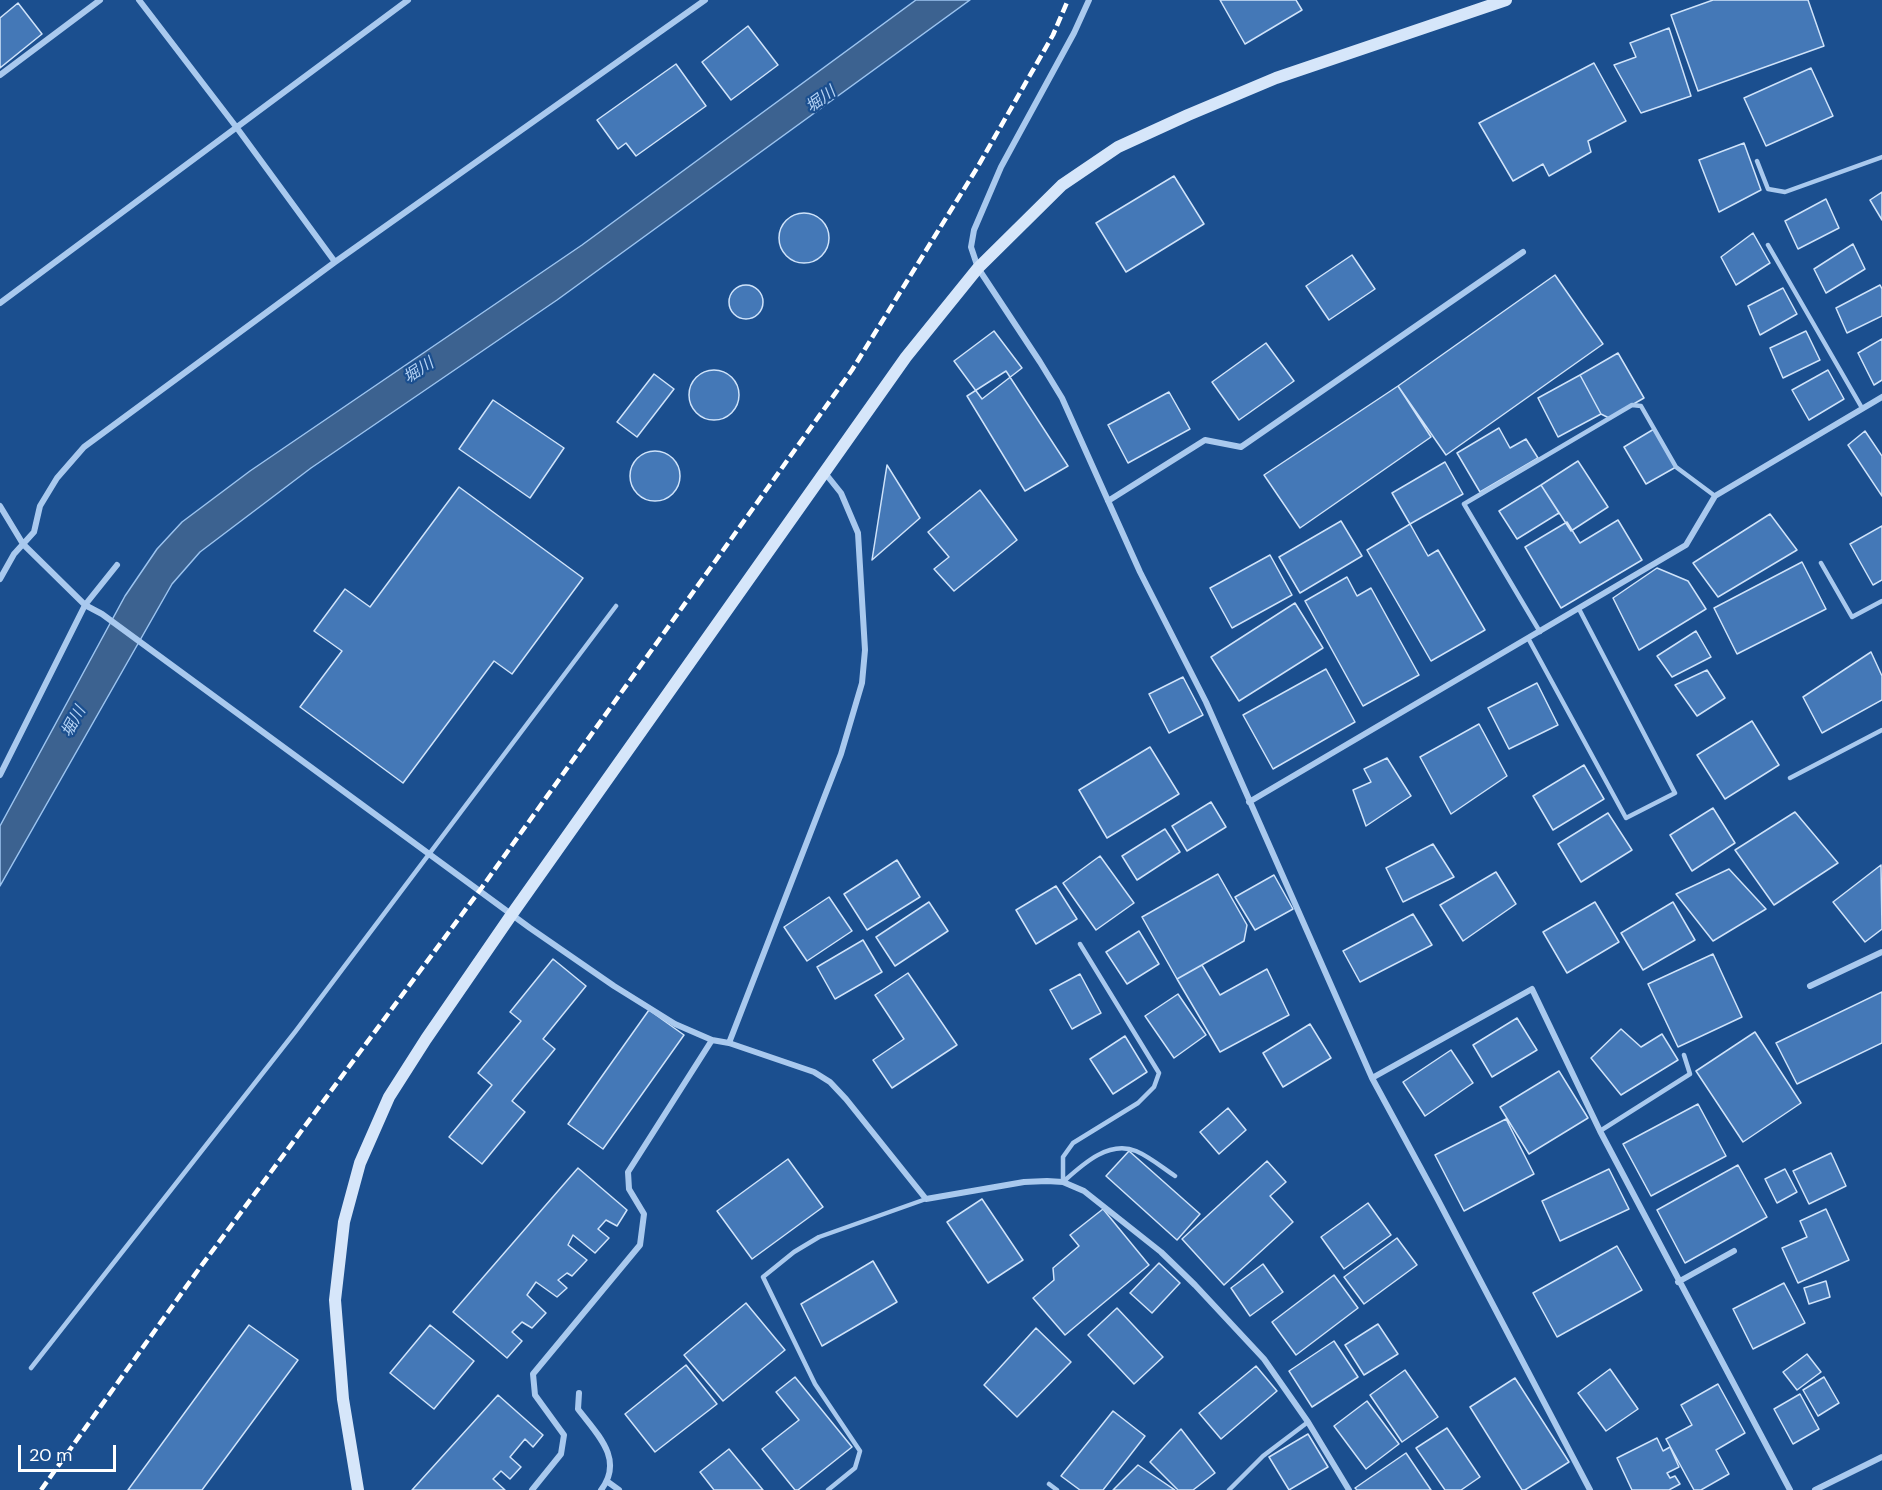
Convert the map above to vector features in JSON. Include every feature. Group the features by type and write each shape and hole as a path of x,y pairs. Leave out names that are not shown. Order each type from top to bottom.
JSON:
{"street":[{"path":"0,75 99,0"},
{"path":"139,0 335,262"},
{"path":"0,303 408,0"},
{"path":"0,579 14,555 34,532 40,506 57,478 84,447 335,262 705,0"},
{"path":"1089,0 1074,33 1001,167 974,230 971,247 978,268 1062,398 1140,572 1206,702 1372,1078 1590,1490"},
{"path":"358,1490 343,1399 335,1300 345,1222 360,1163 389,1097 512,914 906,357 978,268 1062,185 1118,147 1276,78 1506,0"},
{"path":"1108,501 1205,440 1241,447 1523,252"},
{"path":"1249,802 1686,545 1715,496 1882,397"},
{"path":"729,1043 840,754 862,683 865,650 858,533 841,493 825,473"},
{"path":"0,506 23,544 86,605 102,614 614,986 675,1024 712,1040 729,1043 814,1072 830,1082 926,1199 1024,1182 1063,1182 1084,1191 1161,1252 1264,1359 1308,1422 1349,1490"},
{"path":"0,775 86,605 117,565"},
{"path":"1810,986 1882,952"},
{"path":"1372,1078 1532,989 1600,1131 1790,1490"},
{"path":"532,1490 561,1454 564,1435 535,1395 533,1374 640,1245 644,1214 629,1189 628,1173 712,1040"},
{"path":"1678,1282 1734,1251"},
{"path":"579,1393 578,1409 607,1447 610,1461 608,1482 601,1490"},
{"path":"1815,1490 1882,1457"},
{"path":"608,1482 619,1490"}],"lane":[{"path":"1757,161 1767,189 1785,192 1882,157"},
{"path":"1768,245 1862,408"},
{"path":"1540,632 1464,504 1632,405 1641,406 1676,467 1715,496"},
{"path":"1821,563 1852,617 1882,601"},
{"path":"31,1368 295,1032 616,606"},
{"path":"1528,638 1626,818 1675,793 1579,609"},
{"path":"1790,778 1882,730"},
{"path":"1063,1182 1063,1157 1073,1143 1138,1103 1154,1087 1159,1073 1080,944"},
{"path":"1600,1131 1690,1074 1684,1055"},
{"path":"1063,1182 1086,1162 1112,1149 1135,1151 1175,1176"},
{"path":"828,1490 855,1468 860,1451 815,1384 763,1277 794,1252 819,1237 926,1199"},
{"path":"1228,1490 1263,1456 1308,1422"},
{"path":"1049,1484 1057,1490"}],"water":[{"name":"堀川","path":"916,0 970,0 557,300 311,468 200,552 172,584 0,886 0,826 125,596 157,549 182,522 250,471 582,245"}],"building":[{"path":"1220,0 1296,0 1302,10 1245,44"},
{"path":"1713,0 1808,0 1824,46 1698,91 1671,15"},
{"path":"18,3 42,34 0,68 0,18"},
{"path":"748,26 778,65 731,100 702,62"},
{"path":"1669,28 1691,96 1641,113 1614,65 1636,57 1630,43"},
{"path":"1594,63 1626,121 1588,141 1591,152 1549,176 1543,164 1513,181 1479,123"},
{"path":"676,64 706,106 636,156 626,143 618,149 597,120"},
{"path":"1811,68 1833,116 1766,146 1744,98"},
{"path":"1744,143 1761,190 1719,212 1699,160"},
{"path":"1174,176 1204,224 1126,272 1096,223"},
{"path":"1882,192 1882,220 1870,200"},
{"path":"1826,199 1839,228 1798,249 1785,221"},
{"path":"799,213 809,213 822,220 829,233 829,243 822,256 809,263 799,263 790,259 783,252 779,243 779,233 783,224 790,217"},
{"path":"1753,233 1770,263 1736,285 1721,257"},
{"path":"1853,244 1865,269 1826,293 1814,269"},
{"path":"1352,255 1375,289 1329,320 1306,286"},
{"path":"1555,275 1603,344 1446,455 1398,386"},
{"path":"746,285 758,290 763,302 758,314 746,319 734,314 729,302 734,290"},
{"path":"1880,285 1882,316 1847,333 1836,308"},
{"path":"1783,288 1797,314 1760,335 1748,306"},
{"path":"994,331 1022,368 982,399 954,361"},
{"path":"1806,331 1820,360 1783,378 1770,348"},
{"path":"1882,339 1882,380 1874,385 1858,353"},
{"path":"1266,343 1294,381 1239,420 1212,382"},
{"path":"1618,353 1644,398 1609,418 1601,414 1580,375"},
{"path":"709,370 719,370 732,377 739,390 739,400 732,413 719,420 709,420 700,416 693,409 689,400 689,390 693,381 700,374"},
{"path":"1828,370 1844,399 1809,420 1792,390"},
{"path":"1006,371 1068,466 1025,491 967,396"},
{"path":"654,374 674,389 637,437 617,422"},
{"path":"1580,375 1601,414 1558,437 1538,398"},
{"path":"1398,386 1431,437 1300,528 1264,475"},
{"path":"1169,392 1190,429 1128,463 1108,425"},
{"path":"493,400 564,448 530,498 459,449"},
{"path":"1499,428 1510,448 1526,439 1538,458 1480,492 1457,453"},
{"path":"1654,429 1676,467 1646,484 1624,447"},
{"path":"1865,431 1882,456 1882,496 1848,445"},
{"path":"650,451 660,451 673,458 680,471 680,481 673,494 660,501 650,501 641,497 634,490 630,481 630,471 634,462 641,455"},
{"path":"1578,461 1608,507 1571,531 1541,485"},
{"path":"1445,462 1463,494 1410,524 1392,493"},
{"path":"887,465 920,518 872,560"},
{"path":"1541,485 1559,513 1517,539 1499,511"},
{"path":"459,487 583,578 512,674 494,661 403,783 300,707 342,651 314,631 345,589 370,607"},
{"path":"980,490 1017,540 954,591 934,569 949,557 928,532"},
{"path":"1770,514 1797,550 1718,597 1693,563"},
{"path":"1618,520 1642,560 1561,608 1525,547 1567,522 1580,543"},
{"path":"1341,521 1362,556 1300,593 1279,557"},
{"path":"1410,524 1428,556 1438,550 1485,630 1431,661 1367,550"},
{"path":"1882,526 1882,580 1873,585 1850,544"},
{"path":"1270,555 1292,595 1232,628 1210,588"},
{"path":"1802,562 1826,609 1737,654 1714,608"},
{"path":"1657,568 1688,581 1706,609 1639,650 1613,598"},
{"path":"1347,577 1357,596 1371,588 1419,675 1363,706 1305,601"},
{"path":"1295,603 1323,648 1239,701 1211,657"},
{"path":"1696,631 1711,657 1672,677 1657,656"},
{"path":"1871,652 1882,676 1882,700 1822,733 1803,697"},
{"path":"1326,669 1355,722 1273,769 1243,715"},
{"path":"1707,670 1725,698 1697,716 1675,685"},
{"path":"1183,677 1203,715 1169,733 1149,694"},
{"path":"1537,683 1558,725 1509,749 1488,708"},
{"path":"1752,721 1779,765 1725,799 1697,755"},
{"path":"1479,724 1507,776 1451,814 1420,757"},
{"path":"1150,747 1179,794 1107,838 1079,790"},
{"path":"1387,758 1411,796 1366,826 1353,790 1371,782 1364,769"},
{"path":"1584,765 1604,799 1553,830 1533,796"},
{"path":"1211,802 1226,827 1187,851 1172,826"},
{"path":"1713,808 1735,843 1692,871 1670,835"},
{"path":"1795,812 1838,863 1774,905 1735,850"},
{"path":"1608,813 1632,850 1581,882 1558,844"},
{"path":"1165,829 1180,852 1137,880 1122,856"},
{"path":"1433,844 1454,877 1403,902 1386,868"},
{"path":"1100,856 1134,903 1096,930 1063,883"},
{"path":"897,860 920,897 867,930 844,894"},
{"path":"1881,865 1882,929 1865,942 1833,902"},
{"path":"1729,869 1766,909 1713,941 1676,894"},
{"path":"1496,872 1516,904 1463,941 1440,905"},
{"path":"1218,874 1247,925 1244,941 1177,979 1142,917"},
{"path":"1274,875 1293,909 1255,930 1235,897"},
{"path":"1056,886 1077,919 1036,944 1016,910"},
{"path":"829,897 852,931 807,961 784,927"},
{"path":"929,902 948,931 895,966 876,937"},
{"path":"1595,902 1619,942 1567,973 1543,932"},
{"path":"1673,902 1695,940 1643,970 1621,933"},
{"path":"1413,914 1432,945 1360,982 1343,951"},
{"path":"1139,931 1159,964 1127,984 1106,952"},
{"path":"863,940 882,972 835,999 817,967"},
{"path":"1713,954 1742,1017 1678,1047 1648,984"},
{"path":"553,959 586,986 543,1039 555,1049 512,1101 525,1112 482,1164 449,1137 492,1085 478,1073 521,1021 510,1012"},
{"path":"1202,965 1220,995 1267,969 1289,1015 1220,1052 1177,979"},
{"path":"908,973 957,1045 892,1088 873,1060 904,1039 875,995"},
{"path":"1080,974 1101,1013 1072,1029 1050,990"},
{"path":"1882,992 1882,1043 1797,1084 1776,1043"},
{"path":"1178,994 1206,1035 1174,1058 1145,1016"},
{"path":"649,1010 684,1035 603,1149 568,1124"},
{"path":"1517,1018 1537,1050 1492,1077 1473,1045"},
{"path":"1310,1024 1331,1058 1283,1087 1263,1053"},
{"path":"1621,1029 1641,1047 1662,1034 1678,1060 1621,1095 1591,1058"},
{"path":"1755,1032 1801,1103 1743,1142 1696,1071"},
{"path":"1125,1036 1147,1072 1113,1094 1090,1059"},
{"path":"1451,1050 1473,1083 1425,1116 1403,1082"},
{"path":"1559,1071 1588,1118 1529,1154 1500,1107"},
{"path":"1698,1104 1726,1156 1651,1196 1623,1144"},
{"path":"1228,1108 1246,1130 1219,1154 1200,1132"},
{"path":"1506,1119 1534,1174 1464,1211 1435,1155"},
{"path":"1129,1151 1200,1214 1177,1240 1106,1176"},
{"path":"1831,1153 1846,1186 1809,1204 1793,1171"},
{"path":"788,1159 823,1207 752,1259 717,1211"},
{"path":"1267,1161 1286,1182 1270,1196 1293,1222 1224,1285 1182,1239"},
{"path":"1738,1165 1767,1217 1685,1263 1657,1210"},
{"path":"578,1168 627,1210 617,1226 606,1220 598,1229 609,1238 595,1253 573,1235 568,1245 587,1260 572,1276 567,1273 558,1280 567,1288 557,1297 536,1282 527,1295 546,1313 532,1328 522,1322 512,1332 522,1341 507,1358 453,1312"},
{"path":"1609,1169 1629,1209 1560,1241 1542,1201"},
{"path":"1785,1169 1797,1192 1777,1203 1765,1179"},
{"path":"982,1199 1023,1260 988,1283 947,1222"},
{"path":"1368,1203 1391,1235 1344,1269 1321,1237"},
{"path":"1103,1209 1149,1265 1065,1335 1033,1298 1054,1280 1053,1268 1079,1246 1070,1235"},
{"path":"1826,1209 1849,1260 1798,1283 1782,1248 1807,1237 1800,1221"},
{"path":"1397,1238 1417,1265 1364,1304 1344,1277"},
{"path":"1617,1246 1642,1290 1557,1337 1533,1293"},
{"path":"873,1261 897,1302 822,1346 801,1304"},
{"path":"1159,1263 1180,1283 1152,1313 1130,1293"},
{"path":"1263,1264 1283,1292 1250,1316 1231,1288"},
{"path":"1334,1275 1358,1308 1296,1355 1272,1322"},
{"path":"1826,1281 1830,1297 1809,1304 1804,1288"},
{"path":"1784,1283 1805,1323 1753,1349 1733,1309"},
{"path":"746,1303 785,1350 723,1401 684,1355"},
{"path":"1117,1308 1163,1357 1134,1384 1088,1335"},
{"path":"1378,1324 1398,1354 1364,1375 1345,1345"},
{"path":"249,1325 298,1360 202,1490 128,1490"},
{"path":"430,1325 474,1361 434,1409 390,1373"},
{"path":"1036,1328 1071,1362 1017,1417 984,1385"},
{"path":"1334,1341 1358,1377 1312,1407 1289,1371"},
{"path":"1807,1354 1821,1372 1797,1390 1783,1372"},
{"path":"686,1365 717,1404 655,1452 625,1414"},
{"path":"1256,1366 1277,1391 1221,1439 1199,1413"},
{"path":"1610,1369 1638,1409 1606,1431 1578,1393"},
{"path":"1405,1370 1438,1417 1402,1442 1370,1395"},
{"path":"795,1377 852,1447 798,1490 795,1490 762,1449 799,1420 776,1392"},
{"path":"1824,1377 1839,1403 1818,1416 1803,1390"},
{"path":"1515,1378 1569,1462 1525,1490 1522,1490 1470,1407"},
{"path":"1718,1384 1745,1433 1716,1450 1729,1474 1701,1490 1694,1490 1666,1439 1692,1425 1681,1405"},
{"path":"1800,1394 1819,1429 1793,1444 1774,1409"},
{"path":"498,1395 543,1435 533,1447 525,1439 510,1457 521,1467 510,1479 501,1471 493,1479 505,1490 412,1490"},
{"path":"1367,1401 1399,1444 1366,1469 1334,1426"},
{"path":"1113,1411 1145,1436 1103,1490 1080,1490 1061,1476"},
{"path":"1447,1428 1480,1477 1461,1490 1445,1490 1416,1448"},
{"path":"1181,1429 1215,1473 1193,1490 1178,1490 1150,1462"},
{"path":"1308,1434 1328,1467 1289,1490 1269,1457"},
{"path":"1657,1438 1663,1451 1670,1447 1679,1467 1667,1473 1670,1478 1675,1476 1680,1484 1669,1490 1632,1490 1617,1458"},
{"path":"729,1449 763,1490 714,1490 700,1472"},
{"path":"1406,1453 1431,1490 1357,1490 1355,1488"},
{"path":"1138,1465 1175,1490 1113,1490"}],"railway":[{"path":"41,1490 196,1273 480,890 852,370 977,168 1053,35 1068,0"}]}
